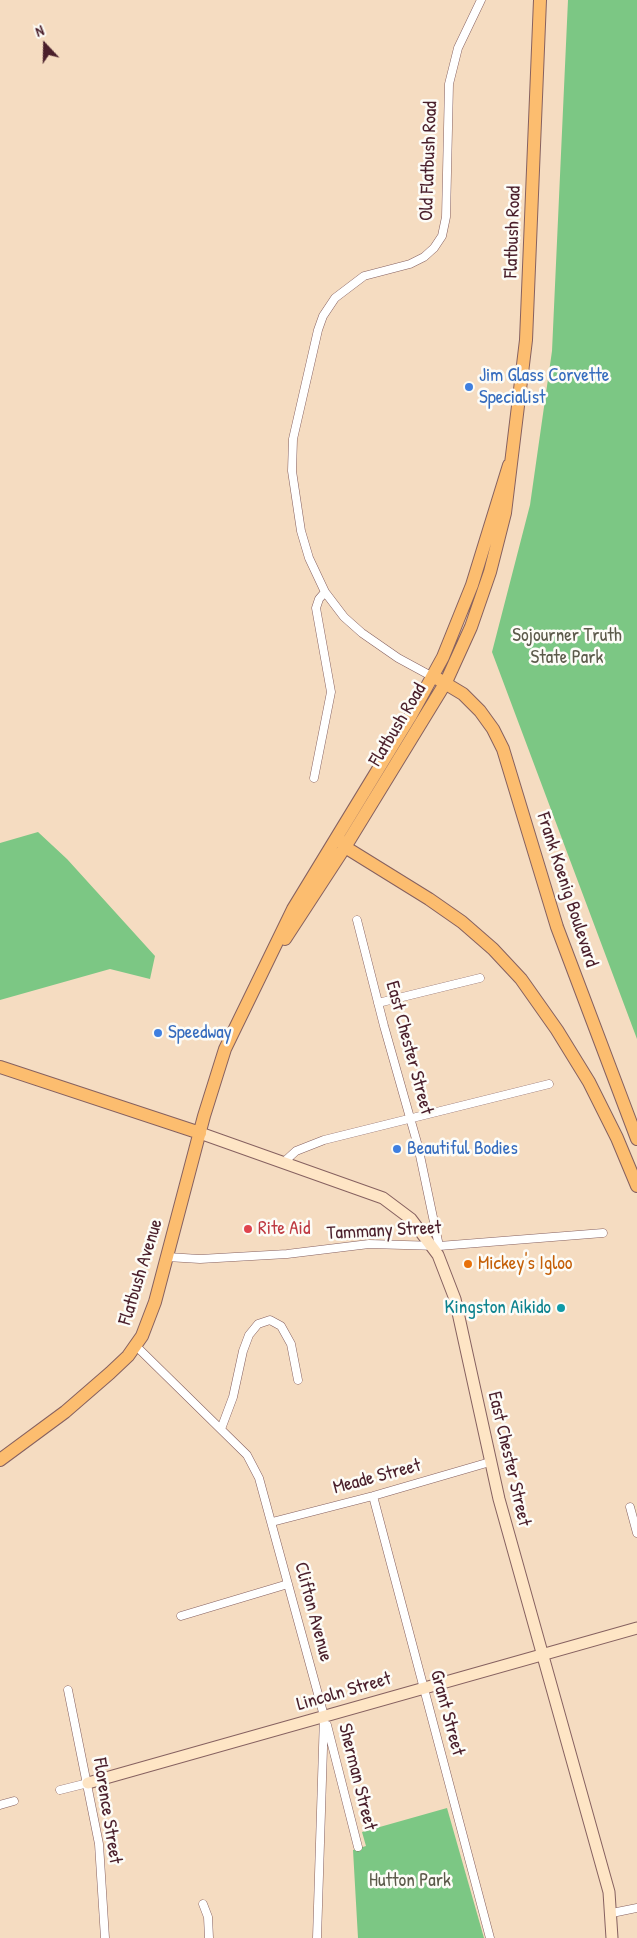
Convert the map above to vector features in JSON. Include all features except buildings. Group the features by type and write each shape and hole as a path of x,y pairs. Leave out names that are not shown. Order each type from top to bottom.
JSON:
{"main road":[{"name":"Flatbush Road","path":"259,979 345,847 446,682 472,627 490,572 505,513 509,465 522,381 529,302 540,0"},
{"name":"Flatbush Road","path":"220,1065 233,1032 284,927 339,831 433,677 466,603 509,465"},
{"name":"Frank Koenig Boulevard","path":"433,677 446,682 463,694 480,711 493,729 503,749 557,927 637,1139"},
{"path":"339,831 341,842 345,847 462,922 493,949 516,974 546,1013 582,1069 617,1138 637,1186"},
{"name":"Flatbush Avenue","path":"0,1460 89,1391 119,1365 136,1346 152,1314 220,1065"},
{"path":"0,1067 200,1133"},
{"name":"East Chester Street","path":"200,1133 285,1161 383,1198 410,1219 436,1246 456,1299 490,1462 609,1892 612,1913 612,1938"},
{"name":"Lincoln Street","path":"88,1783 637,1628"}],"street":[{"name":"Old Flatbush Road","path":"433,677 398,658 362,633 344,617 325,592 309,558 301,531 292,471 293,439 318,330 323,316 342,290 364,276 410,264 424,257 434,248 442,236 446,217 449,84 458,48 481,0"},
{"path":"314,778 330,692 316,608 319,599 325,592"},
{"name":"East Chester Street","path":"357,920 410,1117 436,1246"},
{"path":"378,1003 480,978"},
{"path":"285,1161 296,1151 310,1144 410,1117 549,1084"},
{"name":"Tammany Street","path":"167,1257 200,1259 287,1254 369,1244 436,1246 603,1233"},
{"path":"222,1428 233,1397 243,1352 249,1335 258,1324 270,1320 275,1322 286,1333 298,1380"},
{"name":"Clifton Avenue","path":"136,1346 222,1428 247,1455 255,1468 272,1522 324,1716 317,1938"},
{"name":"Meade Street","path":"272,1522 373,1496 490,1462"},
{"name":"Grant Street","path":"373,1496 490,1938"},
{"path":"630,1507 637,1533"},
{"path":"181,1616 288,1584"},
{"name":"Florence Street","path":"68,1690 99,1844 105,1938"},
{"name":"Sherman Street","path":"324,1716 358,1847"},
{"name":"Lincoln Street","path":"60,1790 88,1783"},
{"path":"0,1805 14,1801"},
{"path":"203,1904 208,1916 209,1938"},
{"path":"612,1913 637,1908"}],"green space":[{"name":"Sojourner Truth State Park","path":"568,0 637,0 637,1039 492,652 530,505 552,351"},
{"path":"38,832 67,859 155,956 150,979 110,969 0,1000 0,843"},
{"name":"Hutton Park","path":"447,1808 484,1938 358,1938 353,1850 366,1846 362,1832"}],"place":[{"name":"Jim Glass Corvette Specialist","path":"469,387"},
{"name":"Speedway","path":"158,1033"},
{"name":"Beautiful Bodies","path":"397,1149"},
{"name":"Rite Aid","path":"248,1229"},
{"name":"Mickey's Igloo","path":"468,1264"},
{"name":"Kingston Aikido","path":"561,1308"}]}
